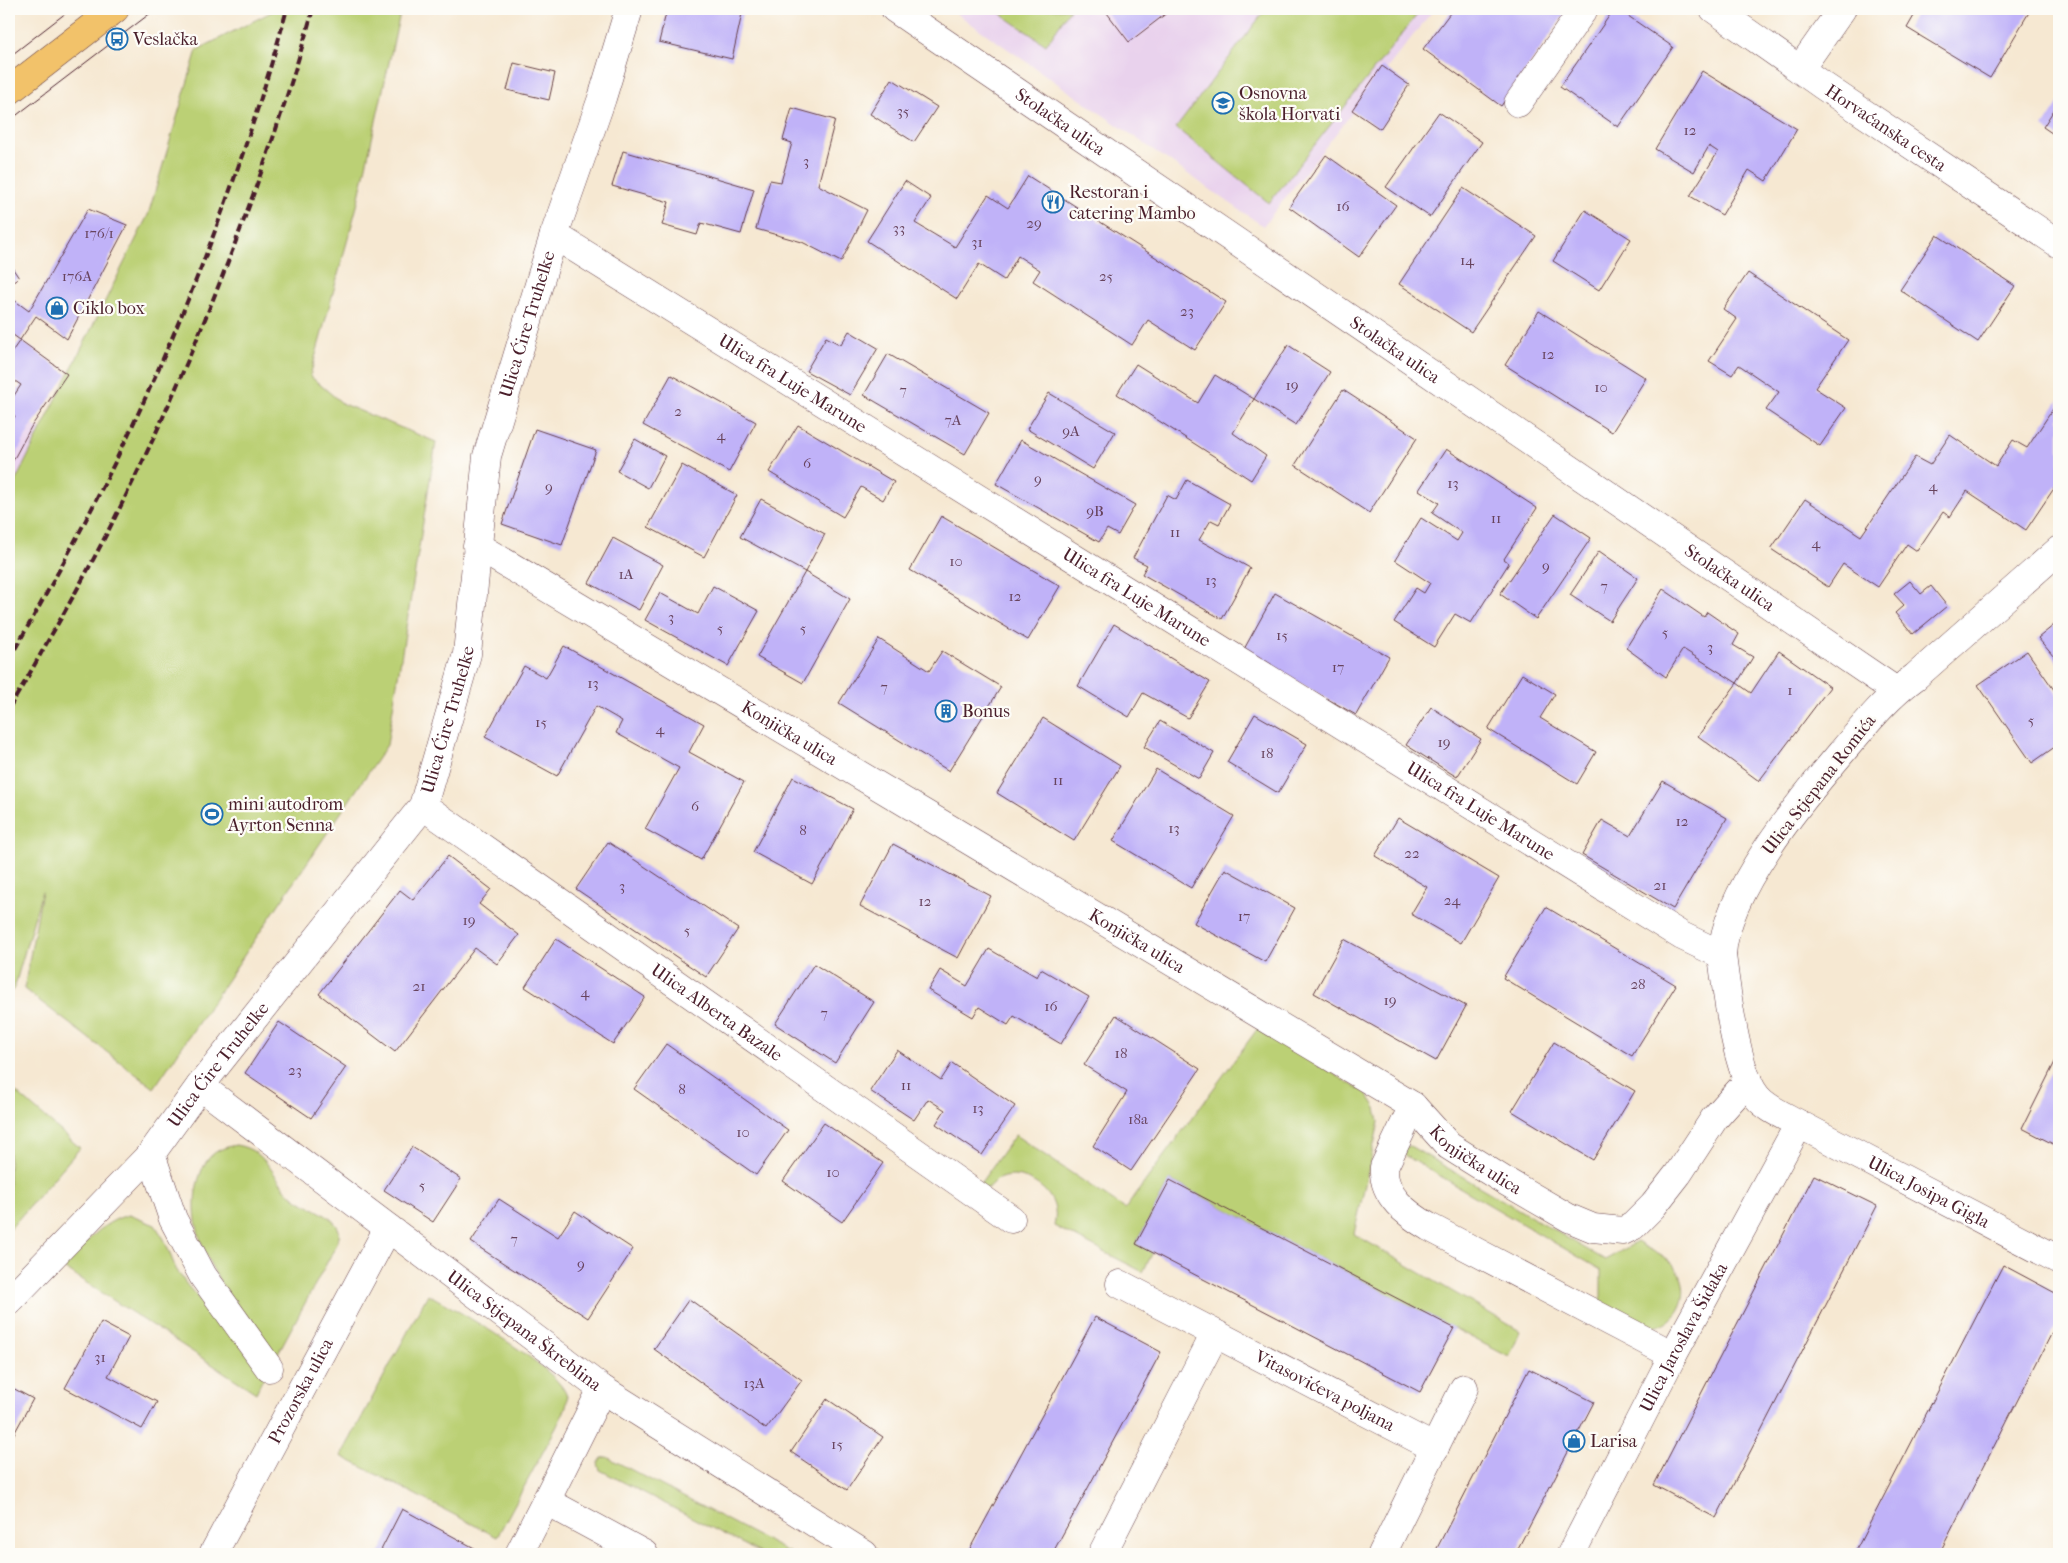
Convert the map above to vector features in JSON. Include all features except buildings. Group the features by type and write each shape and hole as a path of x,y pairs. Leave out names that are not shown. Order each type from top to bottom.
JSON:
{"main road":[{"path":"9,90 115,9"}],"street":[{"name":"Ulica Ćire Truhelke","path":"9,1301 150,1154 200,1086 423,806 467,654 487,456 554,235 602,98 629,9"},
{"name":"Stolačka ulica","path":"895,9 1896,691"},
{"path":"1518,102 1584,9"},
{"name":"Horvaćanska cesta","path":"1714,9 2059,244"},
{"path":"1800,69 1842,9"},
{"name":"Ulica fra Luje Marune","path":"554,235 1682,936 1722,955"},
{"name":"Konjička ulica","path":"477,546 1413,1106 1449,1146 1504,1182 1593,1228 1623,1231 1633,1226 1653,1206 1678,1174 1714,1119 1748,1081"},
{"name":"Ulica Stjepana Romića","path":"1799,1124 1768,1107 1756,1096 1748,1081 1731,1014 1722,955 1722,942 1731,917 1757,865 1781,828 1822,776 1896,691 2059,550"},
{"name":"Ulica Alberta Bazale","path":"423,806 1011,1219"},
{"name":"Ulica Stjepana Škreblina","path":"200,1086 602,1389 864,1554"},
{"path":"1413,1106 1384,1167 1387,1190 1410,1215 1429,1228 1673,1355"},
{"name":"Ulica Josipa Gigla","path":"1799,1124 2059,1260"},
{"name":"Ulica Jaroslava Šidaka","path":"1571,1554 1673,1355 1799,1124"},
{"path":"150,1154 173,1219 204,1276 269,1368"},
{"name":"Prozorska ulica","path":"213,1554 388,1228"},
{"name":"Vitasovićeva poljana","path":"1120,1284 1434,1448"},
{"path":"1102,1554 1215,1334"},
{"path":"1382,1554 1464,1388"},
{"path":"519,1554 602,1389"},
{"path":"546,1501 644,1554"}],"shaded area":[{"name":"Osnovna škola Horvati","path":"950,9 1434,9 1263,226"},
{"path":"9,412 42,430 9,494"}],"green space":[{"path":"277,9 401,9 357,206 310,376 343,404 436,442 387,745 154,1088 24,989 42,891 14,989 9,993 9,494 148,215 197,50"},
{"path":"994,9 1070,9 1046,45"},
{"path":"1266,9 1417,9 1420,11 1269,203 1176,128"},
{"path":"1258,1028 1367,1094 1376,1108 1379,1122 1354,1234 1520,1331 1509,1357 1170,1180 1136,1244 1153,1252 1143,1272 1054,1226 1055,1210 1053,1202 1042,1188 1035,1183 1027,1179 1009,1176 997,1180 986,1190 979,1185 1015,1135 1125,1209"},
{"path":"9,1086 80,1148 9,1230"},
{"path":"236,1145 256,1153 263,1159 287,1191 295,1198 329,1217 339,1230 337,1244 277,1355 229,1296 204,1250 197,1227 195,1202 202,1170 208,1159 217,1151"},
{"path":"1410,1146 1605,1260 1637,1242 1662,1256 1675,1267 1683,1283 1683,1300 1680,1308 1669,1321 1648,1328 1636,1324 1601,1305 1601,1270 1406,1156 1404,1154 1405,1147"},
{"path":"129,1215 155,1225 164,1239 176,1269 187,1285 265,1374 256,1393 62,1267 101,1229 119,1218"},
{"path":"428,1294 483,1326 528,1356 547,1371 560,1385 567,1397 565,1408 557,1426 497,1537 341,1456"},
{"path":"607,1457 792,1554 762,1554 600,1470 598,1464 602,1458"}],"tram line":[{"path":"9,57 71,9"},
{"path":"9,121 156,9"}],"railway":[{"path":"9,659 53,582 94,503 170,343 234,178 262,94 287,9"},
{"path":"9,708 103,541 152,442 182,374 254,194 285,102 313,9"}],"place":[{"name":"Veslačka","path":"117,39"},
{"name":"Osnovna škola Horvati","path":"1223,103"},
{"name":"Restoran i catering Mambo","path":"1053,202"},
{"name":"Ciklo box","path":"57,308"},
{"name":"Bonus","path":"946,711"},
{"name":"mini autodrom Ayrton Senna","path":"212,814"},
{"name":"Larisa","path":"1574,1441"}]}
